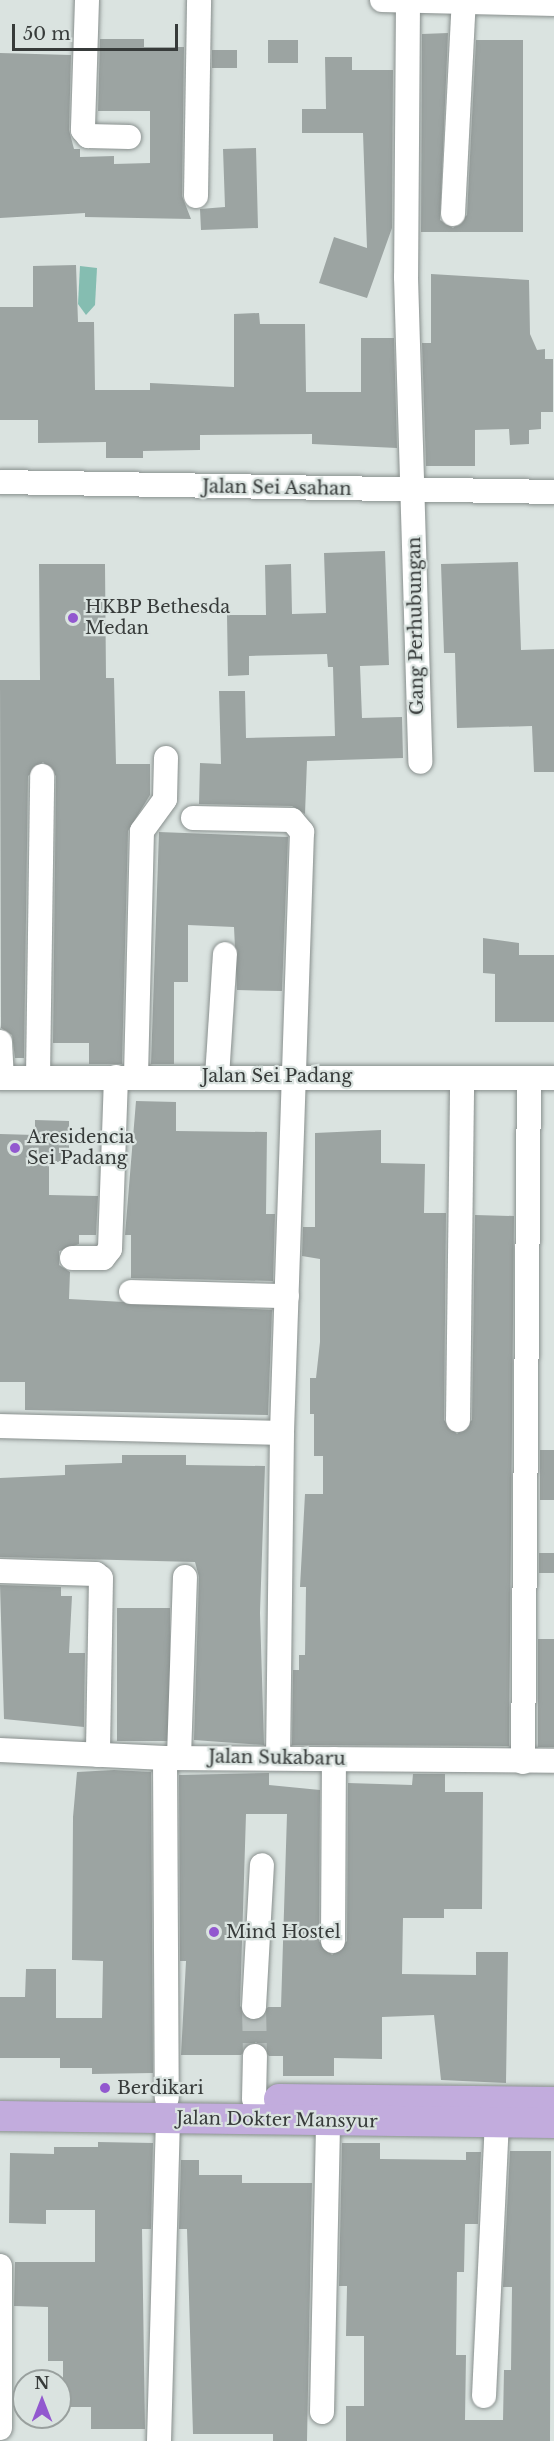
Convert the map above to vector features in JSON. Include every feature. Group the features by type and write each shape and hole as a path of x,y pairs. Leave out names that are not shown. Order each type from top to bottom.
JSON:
{"main road":[{"name":"Jalan Dokter Mansyur","path":"0,2098 328,2121 554,2123"},
{"name":"Jalan Dokter Mansyur","path":"0,2116 167,2108 254,2099 554,2102"}],"street":[{"path":"87,0 83,130 88,136 129,137"},
{"path":"196,196 199,0"},
{"path":"382,0 554,4"},
{"name":"Gang Perhubungan","path":"408,1 406,277 420,762"},
{"path":"453,214 464,2"},
{"name":"Jalan Sei Asahan","path":"0,482 554,492"},
{"path":"72,1258 103,1258 110,1249 126,1077 142,831 165,799 166,758"},
{"path":"38,1077 42,776"},
{"path":"193,818 292,820 301,825 282,1433 278,1758"},
{"path":"217,1077 225,954"},
{"path":"0,1042 1,1078"},
{"name":"Jalan Sei Padang","path":"1,1078 554,1078"},
{"path":"458,1420 462,1078"},
{"path":"522,1762 529,1078"},
{"path":"131,1292 287,1296"},
{"path":"0,1426 282,1433"},
{"path":"0,1572 96,1574 100,1578 98,1755"},
{"path":"159,2441 172,1757 185,1577"},
{"name":"Jalan Sukabaru","path":"0,1750 172,1757 554,1761"},
{"path":"333,1941 334,1759"},
{"path":"254,2007 262,1865"},
{"path":"254,2099 255,2056"},
{"path":"322,2412 328,2121"},
{"path":"484,2396 497,2123"},
{"path":"0,2266 0,2428"}],"shaded area":[{"path":"80,266 97,268 95,305 86,315 78,304"}],"building":[{"path":"448,33 440,220 453,228 467,215 476,40 523,40 523,232 421,232 422,34"},
{"path":"100,39 144,39 144,47 184,47 182,196 191,219 85,217 85,213 0,218 0,53 71,55 69,130 74,149 80,149 80,157 114,156 114,164 150,163 150,111 98,111"},
{"path":"268,40 298,40 298,63 268,63"},
{"path":"212,50 237,50 237,68 212,68"},
{"path":"325,57 352,57 352,70 393,70 392,228 367,298 319,283 334,237 367,248 363,133 302,133 302,109 326,109"},
{"path":"256,148 258,228 201,230 200,209 225,207 223,149"},
{"path":"76,265 78,322 94,322 95,390 150,390 150,383 234,387 234,314 259,313 260,324 305,324 306,392 361,392 361,338 394,338 397,448 312,444 312,434 200,435 200,450 143,451 143,458 106,458 106,442 38,443 38,420 0,420 0,307 33,307 33,266"},
{"path":"431,274 529,280 530,334 537,350 545,349 545,359 553,359 553,412 541,412 541,429 529,430 529,444 510,445 509,429 475,430 475,466 426,466 422,343 431,343"},
{"path":"385,551 389,665 360,666 362,718 402,717 403,758 307,761 305,814 292,806 199,804 200,763 221,764 219,691 245,691 246,738 335,736 333,667 328,667 327,654 249,656 249,675 228,676 227,615 266,615 265,565 291,564 292,614 326,613 324,553"},
{"path":"518,562 521,650 554,649 554,772 534,772 532,726 457,728 455,653 444,653 441,564"},
{"path":"39,564 105,564 106,678 114,678 116,764 150,764 150,795 128,831 122,1064 89,1064 89,1043 53,1043 56,776 43,762 28,776 24,1058 15,1058 12,1035 1,1028 0,680 40,680"},
{"path":"159,832 288,837 282,991 237,990 234,927 188,925 188,982 174,982 174,1064 151,1064"},
{"path":"483,938 519,943 519,955 554,955 554,1022 495,1022 495,974 483,973"},
{"path":"136,1101 176,1102 176,1131 267,1132 266,1214 275,1214 273,1281 131,1278 131,1235 125,1235"},
{"path":"35,1120 69,1121 69,1162 49,1162 49,1195 98,1196 96,1235 79,1235 79,1244 59,1251 59,1265 70,1272 69,1299 272,1310 268,1415 25,1410 25,1382 0,1382 0,1134 35,1135"},
{"path":"381,1130 381,1163 425,1164 424,1213 446,1213 444,1420 457,1434 472,1420 475,1215 514,1216 509,1746 292,1745 293,1670 299,1670 299,1655 305,1655 306,1587 300,1587 305,1494 323,1494 323,1456 314,1456 314,1414 310,1414 310,1378 316,1378 320,1342 320,1259 302,1256 303,1227 315,1227 315,1133"},
{"path":"540,1450 554,1450 554,1500 540,1500"},
{"path":"122,1455 186,1455 186,1465 265,1466 260,1613 264,1745 194,1740 199,1577 195,1562 0,1557 0,1478 65,1475 65,1465 122,1463"},
{"path":"539,1553 554,1553 554,1573 539,1573"},
{"path":"0,1585 61,1587 61,1596 72,1596 69,1653 85,1653 84,1727 4,1719"},
{"path":"117,1608 170,1608 170,1741 117,1741"},
{"path":"538,1639 554,1639 554,1747 538,1747"},
{"path":"114,1770 151,1772 153,2073 92,2074 92,2068 60,2068 60,2058 0,2058 0,1997 25,1997 26,1969 56,1969 56,2018 102,2018 103,1961 72,1960 73,1817 77,1772"},
{"path":"269,1773 269,1785 320,1790 319,1941 332,1955 347,1941 348,1783 412,1785 413,1774 445,1774 445,1792 483,1792 482,1909 444,1909 444,1918 403,1918 402,1974 476,1975 476,1952 508,1952 506,2083 441,2080 434,2015 382,2017 382,2059 334,2058 334,2076 283,2076 283,2056 269,2056 256,2042 241,2055 181,2055 186,1961 180,1961 179,1775","holes":["246,1814 287,1814 281,2007 268,2007 254,2021 240,2006"]},
{"path":"98,2142 153,2143 151,2229 142,2229 145,2429 91,2429 91,2407 72,2407 72,2369 63,2369 63,2361 48,2361 48,2307 14,2306 15,2262 95,2262 95,2210 46,2210 46,2224 9,2223 10,2153 54,2154 54,2147 98,2147"},
{"path":"342,2143 380,2143 380,2159 466,2160 466,2152 481,2152 478,2224 465,2224 464,2272 457,2272 456,2355 466,2355 465,2420 503,2420 504,2370 511,2370 512,2287 503,2287 510,2151 551,2151 550,2441 346,2441 346,2406 364,2406 364,2336 346,2336 347,2286 339,2286"},
{"path":"181,2160 199,2160 199,2175 242,2175 242,2183 312,2183 307,2441 273,2441 273,2434 193,2434 187,2229 179,2229"}],"tunnel":[{"path":"254,2007 255,2056"}],"place":[{"name":"HKBP Bethesda Medan","path":"73,618"},
{"name":"Aresidencia Sei Padang","path":"15,1148"},
{"name":"Mind Hostel","path":"214,1932"},
{"name":"Berdikari","path":"105,2088"}]}
